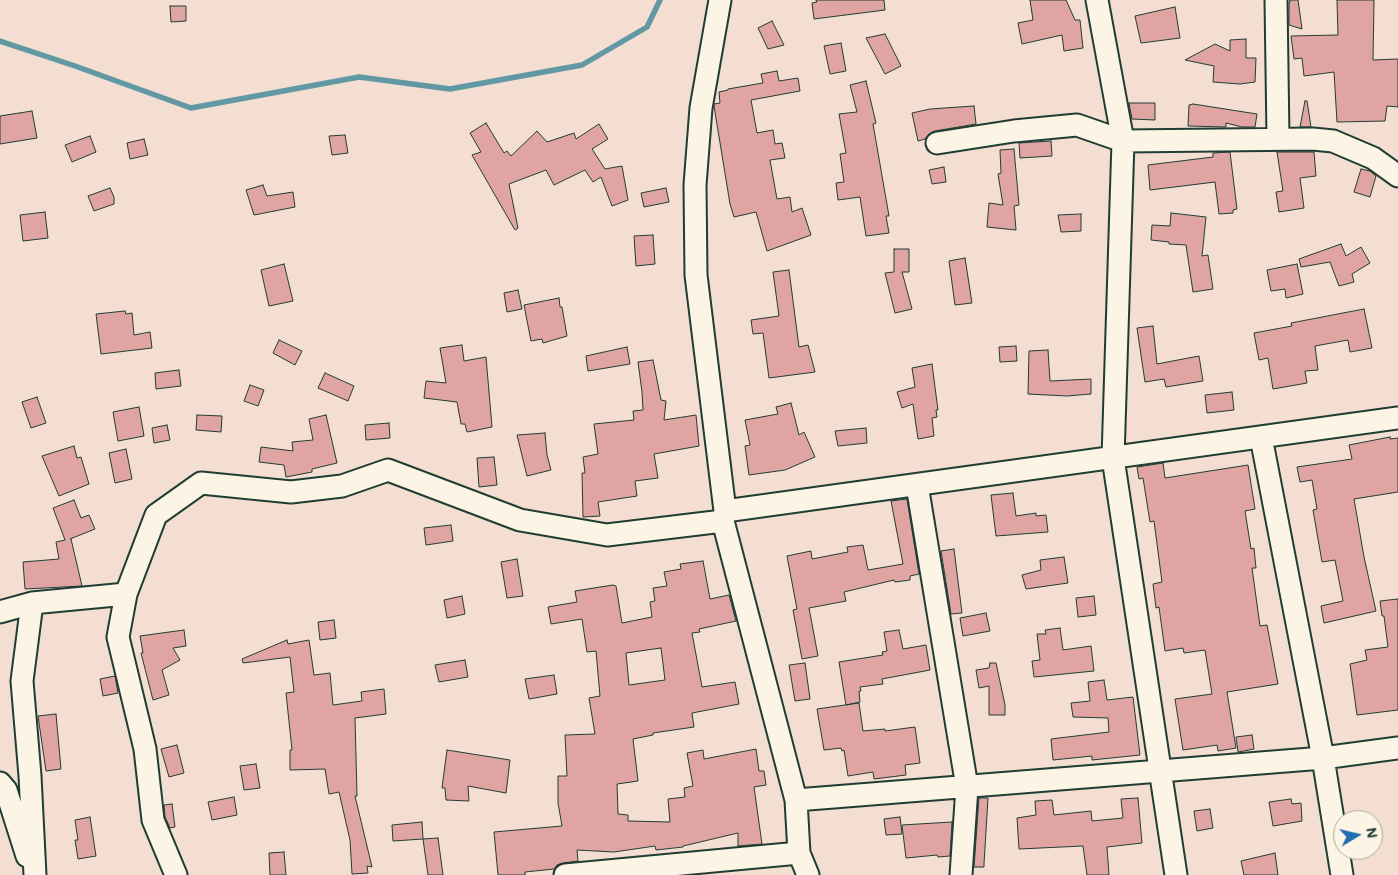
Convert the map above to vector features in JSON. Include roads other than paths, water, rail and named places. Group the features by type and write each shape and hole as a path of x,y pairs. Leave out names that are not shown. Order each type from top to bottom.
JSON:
{"street":[{"path":"720,0 702,108 695,185 696,275 724,516 796,800 799,853 808,875"},
{"path":"1097,0 1123,141 1113,458 1176,875"},
{"path":"1276,0 1278,138"},
{"path":"937,143 1014,131 1076,125 1123,141 1278,138 1333,141 1373,158 1398,176"},
{"path":"176,875 154,820 145,749 118,637 126,594 156,515 201,483 291,492 342,486 388,470 520,520 607,535 917,485 1398,418"},
{"path":"1261,437 1323,758 1342,875"},
{"path":"917,485 967,786 961,875"},
{"path":"0,612 32,603 126,594"},
{"path":"32,603 22,681 30,776 34,875"},
{"path":"796,800 1323,758 1398,748"},
{"path":"0,782 6,790 34,875"},
{"path":"565,875 799,853"}],"waterway":[{"path":"0,41 191,108 359,77 450,89 582,65 647,27 660,0"}]}
